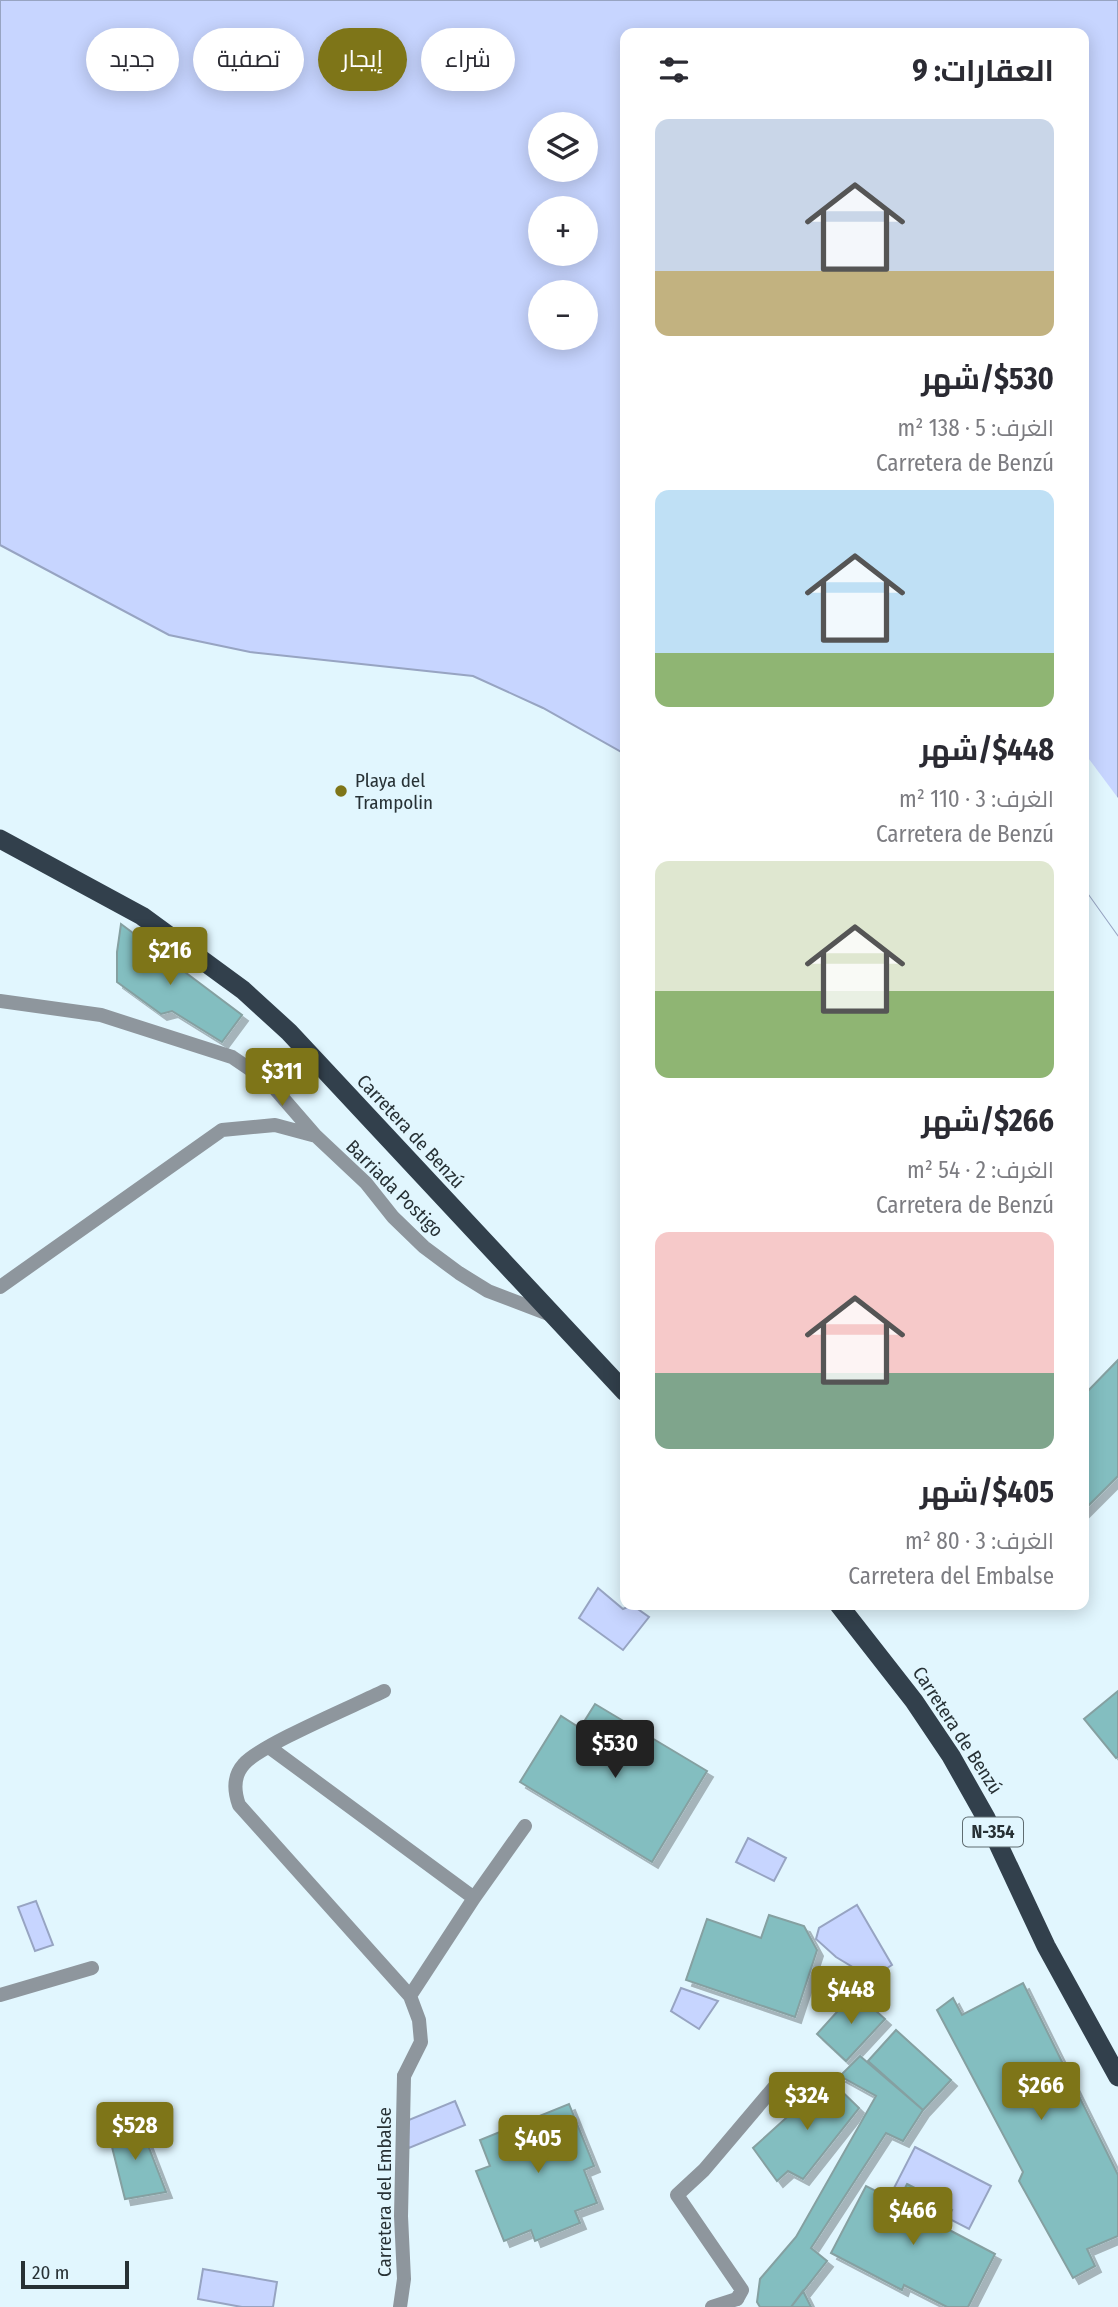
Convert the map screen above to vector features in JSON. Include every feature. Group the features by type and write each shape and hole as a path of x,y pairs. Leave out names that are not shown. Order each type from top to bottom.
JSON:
{"highway":[{"name":"Carretera de Benzú","path":"0,839 142,916 243,990 289,1032 620,1387"},
{"name":"Carretera de Benzú","path":"843,1610 915,1701 951,1756 986,1818 1046,1946 1118,2077"}],"street":[{"path":"0,1001 101,1015 233,1057 270,1082 316,1136"},
{"name":"Barriada Postigo","path":"0,1287 222,1130 248,1125 275,1125 316,1136 366,1183 393,1217 424,1247 488,1291 552,1316"},
{"path":"384,1692 270,1747 244,1764 237,1774 235,1795 239,1805 410,1996 525,1826"},
{"path":"270,1747 474,1898"},
{"path":"0,1995 92,1968"},
{"name":"Carretera del Embalse","path":"400,2307 404,2279 401,2216 404,2076 421,2042 419,2020 410,1996"},
{"path":"712,2307 737,2299 742,2290 677,2195 704,2170 776,2085"}],"water":[{"path":"0,0 1118,0 1118,935 1089,894 1089,28 620,28 620,751 543,708 473,676 250,652 169,635 0,545"},
{"path":"598,1588 620,1606 620,1610 639,1610 649,1617 623,1650 579,1618"},
{"path":"748,1838 786,1858 774,1881 736,1862"},
{"path":"36,1901 53,1945 35,1951 18,1907"},
{"path":"857,1905 892,1965 871,1978 836,1957 816,1939 819,1928"},
{"path":"681,1988 718,2001 699,2029 671,2011"},
{"path":"455,2101 465,2125 409,2148 399,2124"},
{"path":"915,2147 991,2186 969,2229 893,2190"},
{"path":"203,2269 277,2282 273,2307 242,2307 198,2299"}],"pier":[{"path":"1089,759 1118,798 1118,935 1089,894"}],"building":[{"path":"121,924 242,1015 222,1042 172,1011 161,1014 117,982"},
{"path":"1118,1360 1118,1476 1089,1505 1089,1390"},
{"path":"1118,1691 1118,1757 1116,1758 1084,1719"},
{"path":"595,1704 707,1771 652,1862 520,1782 561,1716 580,1728"},
{"path":"769,1915 804,1926 817,1950 795,2017 686,1980 707,1919 761,1938"},
{"path":"1023,1983 1118,2175 1118,2236 1087,2249 1095,2266 1073,2278 1019,2181 1023,2172 937,2010 953,1998 962,2015"},
{"path":"855,1992 885,2019 846,2061 817,2034"},
{"path":"896,2030 951,2080 923,2110 868,2061"},
{"path":"860,2056 923,2110 903,2141 886,2133 811,2248 827,2261 791,2307 760,2307 757,2302 760,2279 796,2237 876,2096 840,2076"},
{"path":"829,2079 859,2108 803,2179 788,2171 777,2181 753,2148"},
{"path":"569,2104 594,2166 584,2170 597,2203 575,2211 580,2223 535,2241 531,2230 504,2241 476,2171 490,2166 480,2140"},
{"path":"139,2122 166,2192 125,2199 108,2131"},
{"path":"907,2184 946,2204 936,2223 995,2254 968,2307 947,2307 904,2285 902,2290 831,2253 866,2186 898,2202"},
{"path":"803,2291 811,2307 791,2307"}],"place":[{"name":"Playa del Trampolin","path":"341,791"}]}
